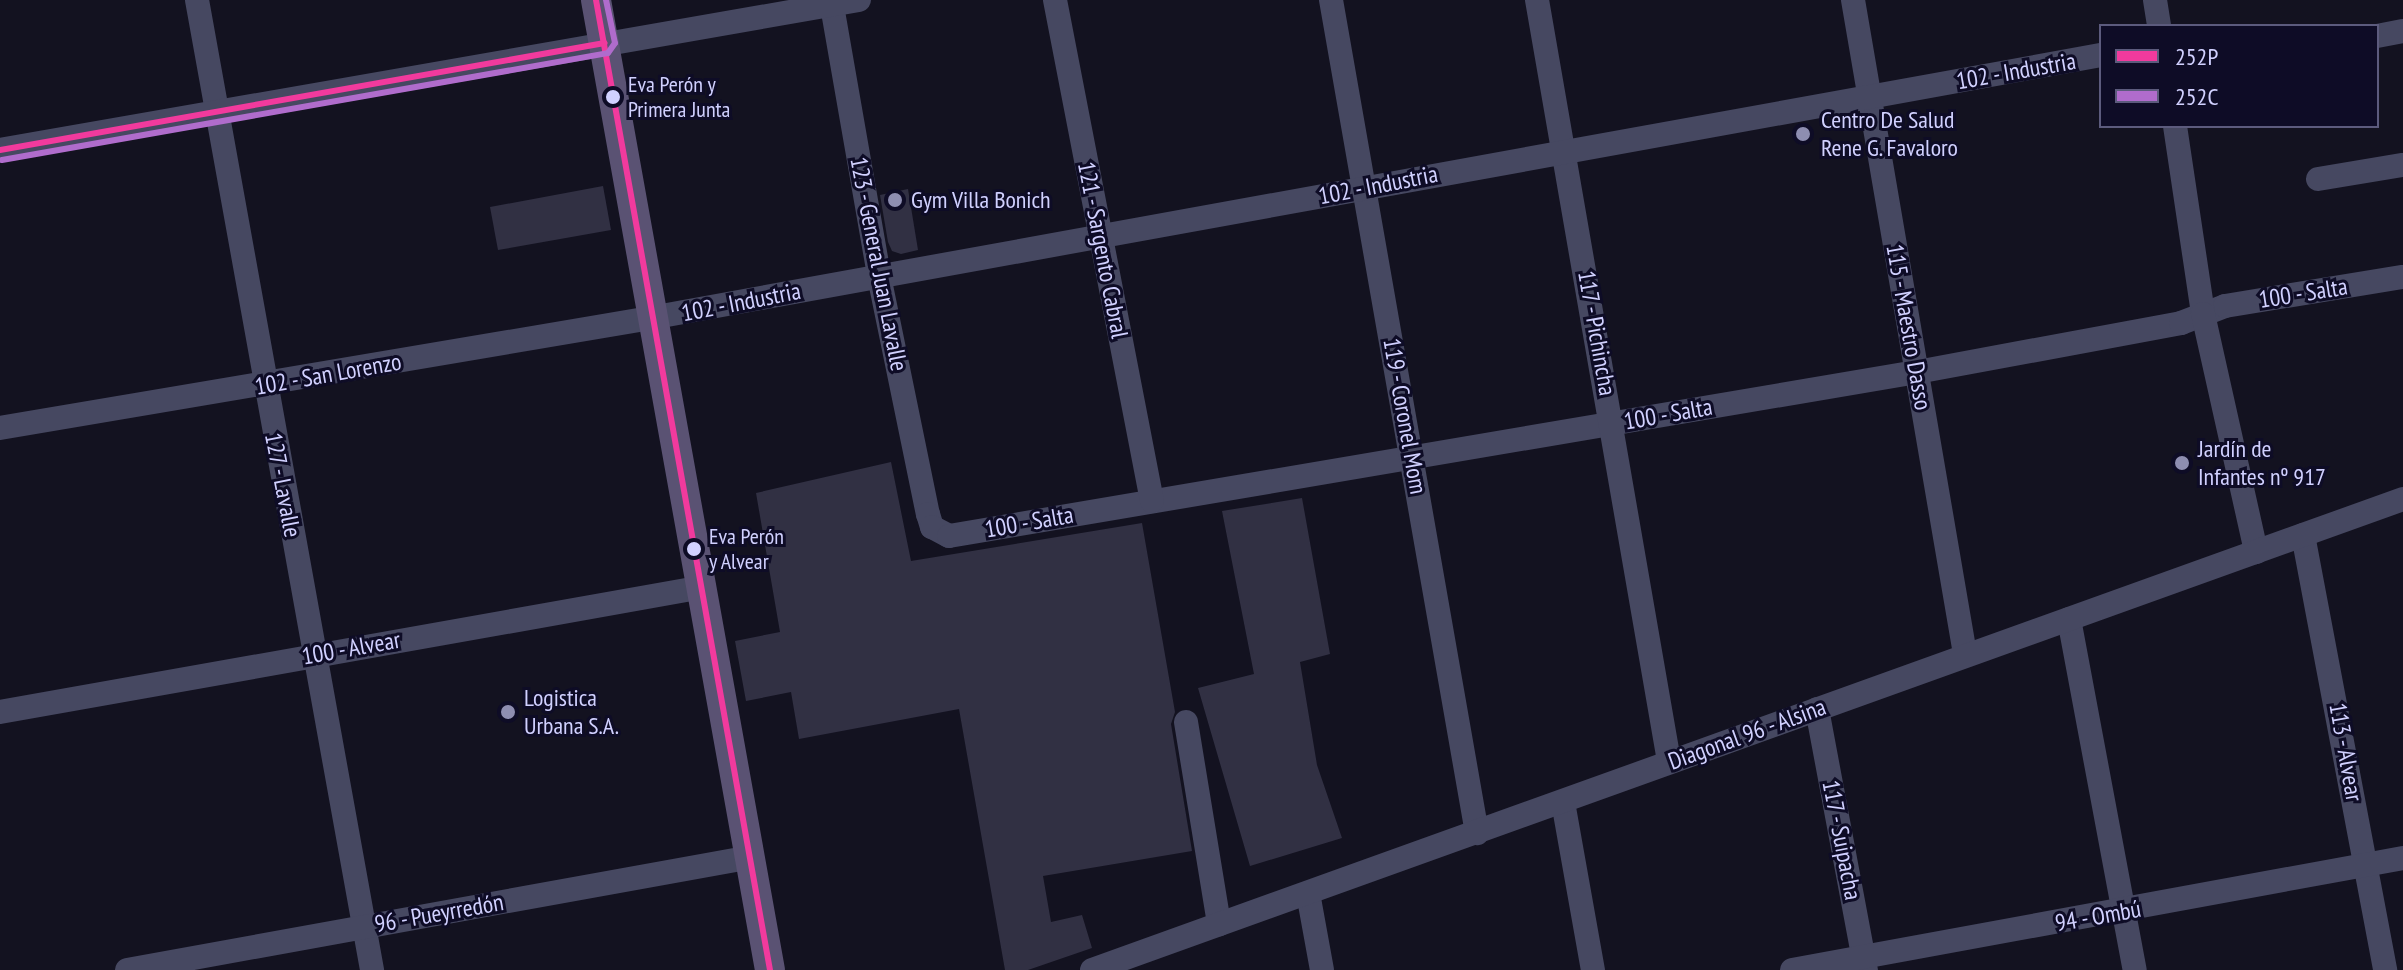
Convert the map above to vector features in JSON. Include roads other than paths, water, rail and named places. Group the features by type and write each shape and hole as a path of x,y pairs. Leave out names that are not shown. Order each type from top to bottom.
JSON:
{"main road":[{"path":"596,0 656,317 770,970"}],"street":[{"name":"127 - Lavalle","path":"197,0 264,385 372,970"},
{"path":"0,150 832,2 859,0"},
{"name":"121 - Sargento Cabral","path":"1055,0 1152,501"},
{"name":"119 - Coronel Mom","path":"1331,0 1477,833"},
{"name":"117 - Pichincha","path":"1537,0 1566,150 1669,761"},
{"name":"115 - Maestro Dasso","path":"1853,0 1965,654"},
{"path":"2155,0 2159,24"},
{"name":"123 - General Juan Lavalle","path":"832,2 879,276 932,527"},
{"path":"2379,36 2403,31"},
{"name":"102 - Industria","path":"656,317 2099,55"},
{"path":"2175,128 2203,314 2256,552"},
{"path":"2318,179 2403,165"},
{"name":"100 - Salta","path":"932,527 949,536 1613,424 2181,323 2225,306 2403,277"},
{"name":"102 - San Lorenzo","path":"0,428 656,317"},
{"name":"Diagonal 96 - Alsina","path":"1092,970 2403,499"},
{"name":"113 - Alvear","path":"2303,535 2385,970"},
{"name":"100 - Alvear","path":"0,712 703,587"},
{"path":"2069,619 2135,970"},
{"name":"117 - Suipacha","path":"1817,709 1865,964"},
{"path":"1186,722 1219,924"},
{"path":"1563,802 1593,970"},
{"name":"96 - Pueyrredón","path":"127,970 751,857"},
{"name":"94 - Ombú","path":"1792,970 1865,964 2403,858"},
{"path":"1308,893 1322,970"}],"place":[{"name":"Eva Perón y Primera Junta","path":"613,97"},
{"name":"Centro De Salud Rene G. Favaloro","path":"1803,134"},
{"name":"Gym Villa Bonich","path":"895,200"},
{"name":"Jardín de Infantes nº 917","path":"2182,463"},
{"name":"Eva Perón y Alvear","path":"694,549"},
{"name":"Logistica Urbana S.A.","path":"508,712"}]}
